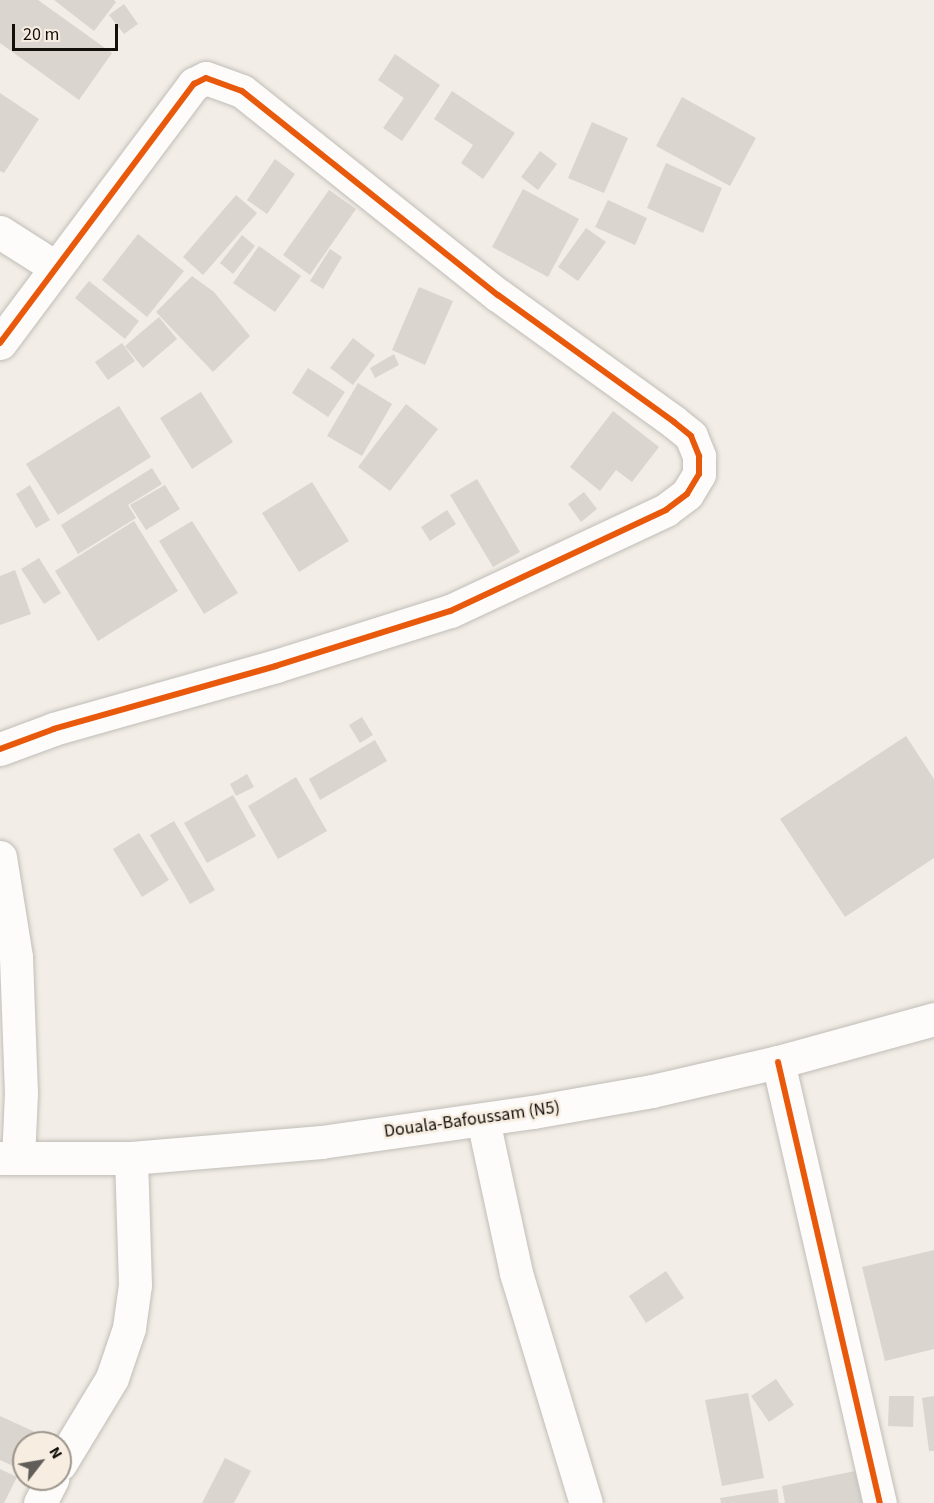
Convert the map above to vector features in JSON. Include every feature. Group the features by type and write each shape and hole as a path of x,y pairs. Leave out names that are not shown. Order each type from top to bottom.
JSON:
{"main road":[{"path":"0,344 54,267 194,84 206,78 220,81 242,91 498,295 675,422 691,436 699,456 699,474 687,494 666,510 450,611 276,666 54,729 0,749"},
{"path":"0,232 54,267"},
{"path":"0,857 16,957 21,1093 9,1158"},
{"name":"Douala-Bafoussam (N5)","path":"9,1158 131,1158 321,1142 483,1120 652,1090 778,1062 934,1019"},
{"path":"778,1062 880,1503"},
{"path":"483,1120 516,1273 586,1503"},
{"path":"72,1444 112,1378 129,1328 135,1285 131,1158"}],"building":[{"path":"0,0 38,0 112,53 79,100 0,43"},
{"path":"54,0 114,0 116,2 94,31"},
{"path":"124,4 138,24 124,34 109,15"},
{"path":"395,54 440,85 402,141 383,128 404,98 378,80"},
{"path":"452,91 515,133 483,179 461,163 473,145 434,119"},
{"path":"0,93 39,119 4,173 0,171"},
{"path":"682,97 756,138 730,186 656,146"},
{"path":"592,122 628,138 604,193 568,178"},
{"path":"540,151 557,164 538,190 521,177"},
{"path":"275,159 295,174 267,214 247,200"},
{"path":"666,163 722,188 703,233 647,208"},
{"path":"523,189 579,219 548,277 492,247"},
{"path":"329,190 356,209 310,275 283,255"},
{"path":"236,195 257,213 203,275 183,257"},
{"path":"608,200 647,218 635,245 595,227"},
{"path":"586,228 606,242 578,281 558,267"},
{"path":"138,234 184,271 147,317 102,280"},
{"path":"242,235 255,246 233,274 220,263"},
{"path":"259,246 301,276 275,312 233,283"},
{"path":"330,249 342,257 323,289 310,281"},
{"path":"192,276 214,292 250,336 213,372 156,312"},
{"path":"89,281 139,321 125,339 75,298"},
{"path":"419,287 453,301 425,365 392,350"},
{"path":"159,317 177,339 143,368 125,346"},
{"path":"353,338 375,355 353,385 330,368"},
{"path":"122,343 135,361 108,380 95,362"},
{"path":"394,354 399,365 375,378 370,368"},
{"path":"308,368 345,392 328,417 292,393"},
{"path":"358,383 392,404 362,456 327,436"},
{"path":"201,392 233,442 192,469 160,418"},
{"path":"406,404 438,429 390,491 358,467"},
{"path":"119,406 151,457 58,515 26,464"},
{"path":"613,411 659,447 632,482 616,470 600,491 570,467"},
{"path":"152,468 162,484 128,505 136,518 78,554 61,525"},
{"path":"477,479 520,552 493,567 450,495"},
{"path":"312,482 349,541 299,572 262,513"},
{"path":"30,485 50,520 36,528 16,494"},
{"path":"165,485 180,509 146,530 130,505"},
{"path":"584,492 597,509 581,522 568,504"},
{"path":"447,510 456,524 430,541 421,527"},
{"path":"134,521 178,591 98,641 55,571"},
{"path":"192,521 238,593 204,614 159,541"},
{"path":"39,558 61,593 44,604 21,569"},
{"path":"15,570 31,614 0,625 0,576"},
{"path":"362,717 373,735 360,743 349,725"},
{"path":"906,736 934,779 934,858 845,917 780,819"},
{"path":"375,740 387,761 320,800 309,779"},
{"path":"247,774 254,787 236,796 230,784"},
{"path":"296,777 327,831 278,859 248,806"},
{"path":"233,795 256,836 207,863 184,823"},
{"path":"174,821 215,890 190,904 150,835"},
{"path":"139,833 169,880 142,897 113,849"},
{"path":"934,1250 934,1349 885,1361 862,1267"},
{"path":"666,1271 684,1298 646,1323 629,1296"},
{"path":"776,1379 794,1405 769,1422 751,1396"},
{"path":"748,1393 764,1478 722,1486 705,1400"},
{"path":"889,1396 914,1396 913,1427 888,1426"},
{"path":"934,1396 934,1451 929,1451 922,1398"},
{"path":"0,1416 33,1431 12,1431 12,1466 0,1460"},
{"path":"225,1458 251,1471 234,1503 202,1503"},
{"path":"0,1469 12,1475 12,1487 4,1503 0,1503"},
{"path":"855,1471 862,1503 785,1503 782,1486"},
{"path":"777,1489 779,1503 721,1503 720,1498"}],"cycle path":[{"path":"0,343 194,84 206,78 242,91 498,295 674,422 691,436 699,456 699,474 687,494 666,510 450,611 276,666 54,729 0,749"},
{"path":"778,1062 880,1503"}]}
